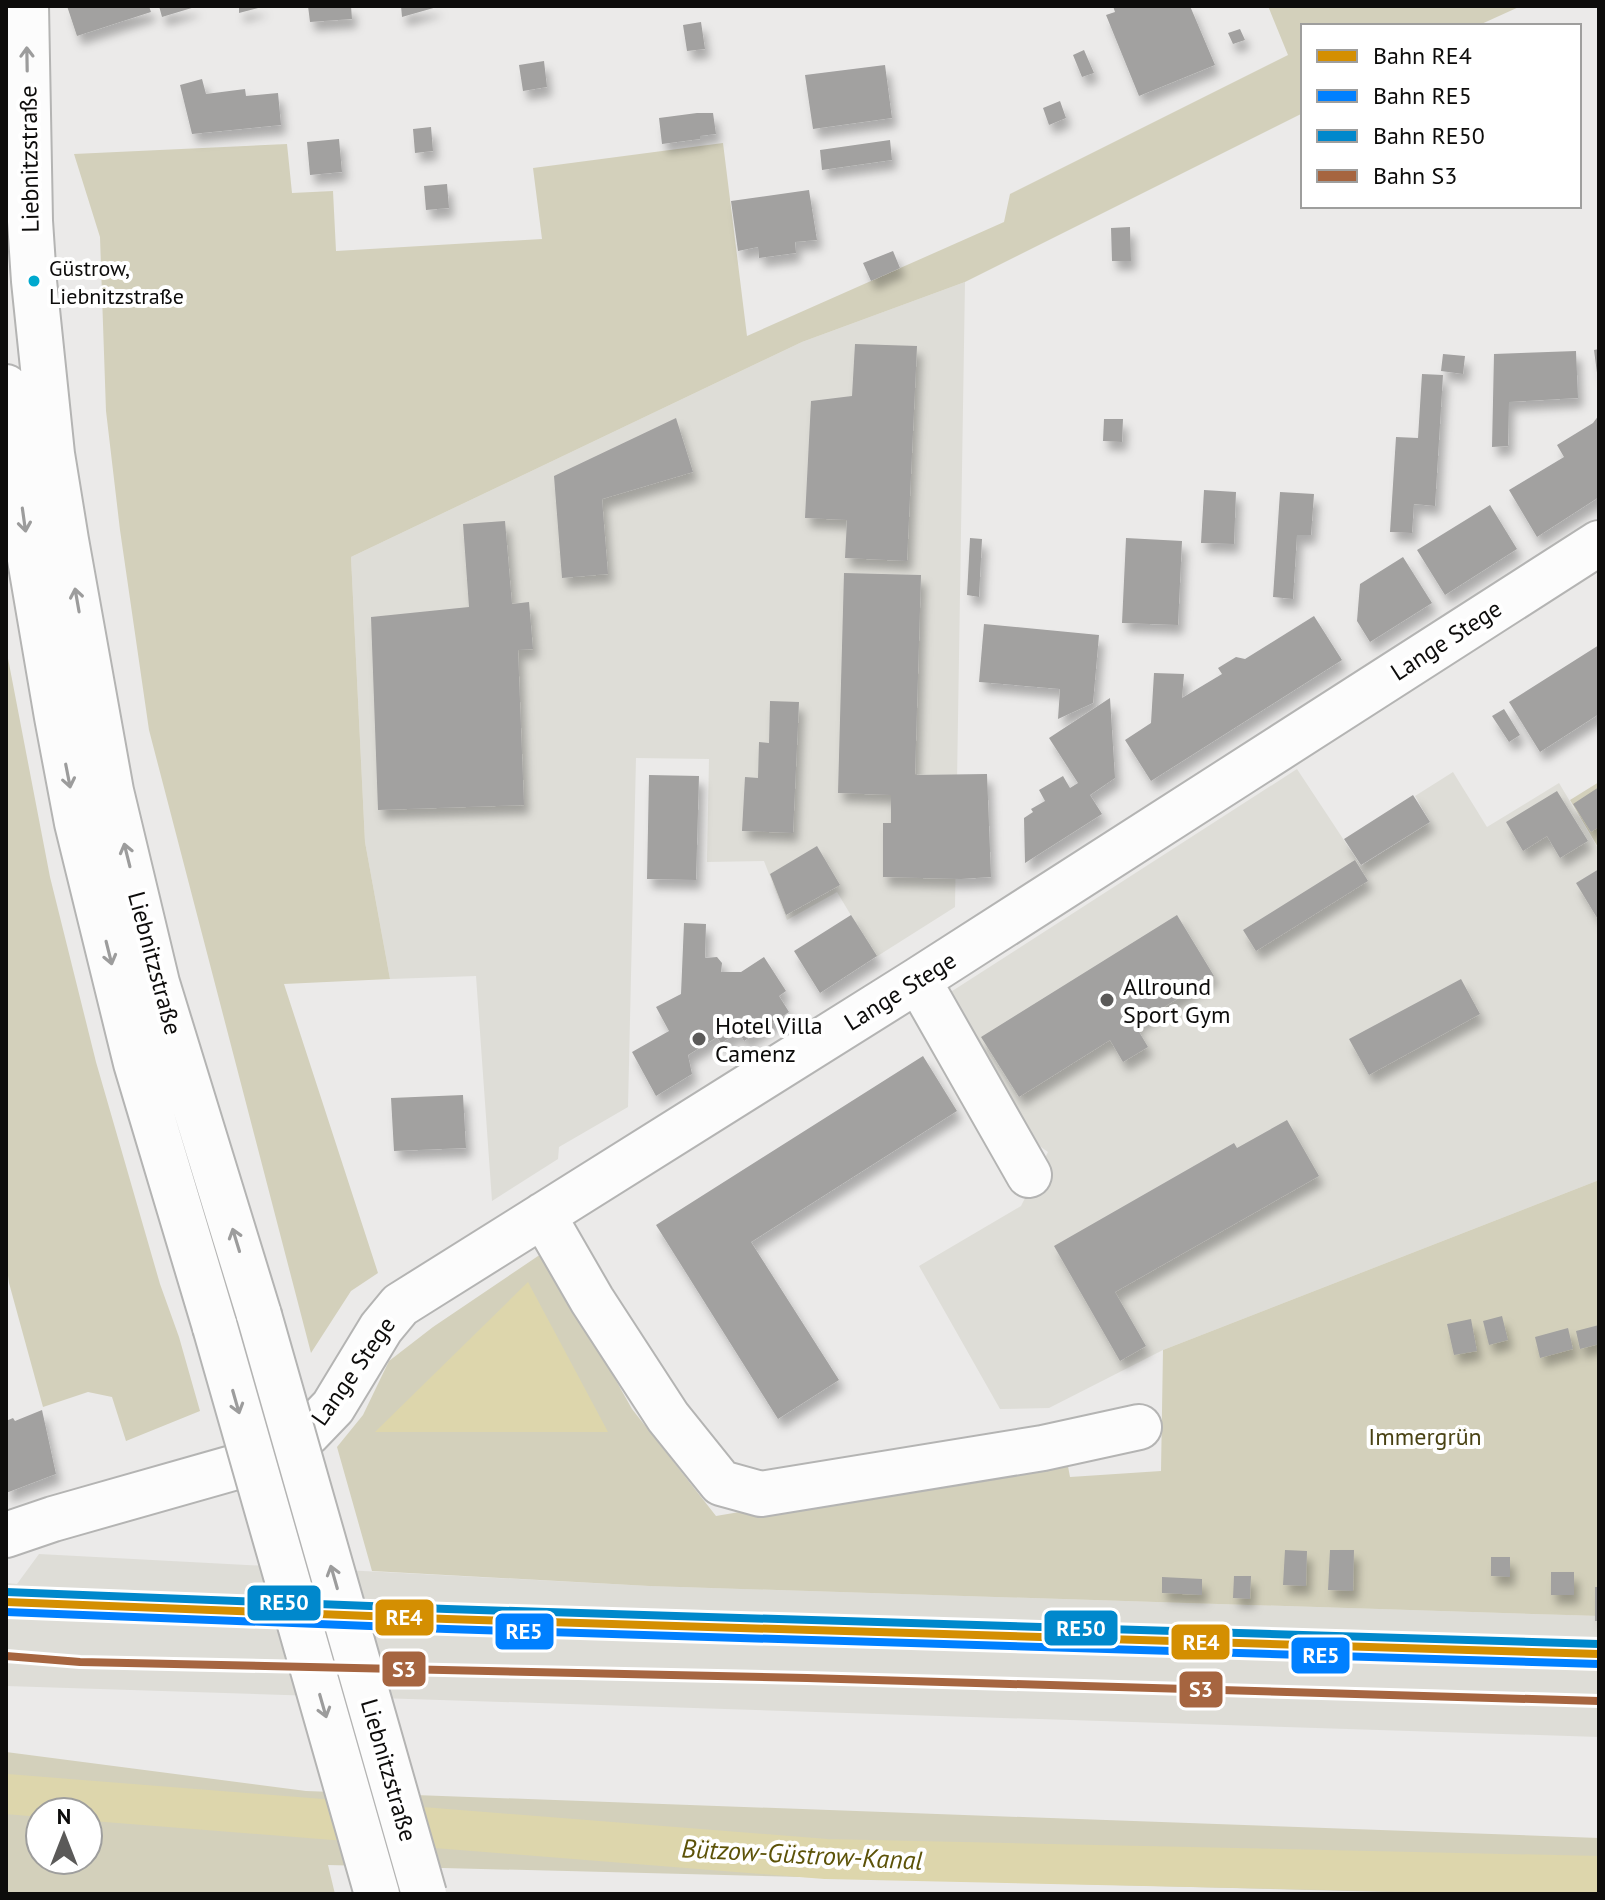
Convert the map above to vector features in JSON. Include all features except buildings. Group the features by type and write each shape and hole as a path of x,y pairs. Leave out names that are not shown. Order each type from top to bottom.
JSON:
{"main road":[{"name":"Liebnitzstraße","path":"26,6 30,221 52,454 111,791 157,983 259,1315 424,1894"},
{"name":"Liebnitzstraße","path":"6,387 26,536 77,823 136,1063 377,1894"},
{"name":"Lange Stege","path":"6,1535 264,1459 297,1440 333,1407 381,1328 400,1305 918,980 1599,543"},
{"path":"918,980 1029,1175"},
{"path":"543,1215 592,1300 668,1417 721,1483 761,1494 1043,1448 1139,1427"}],"shaded area":[{"path":"965,282 955,907 876,957 837,892 787,920 764,861 707,862 709,759 636,758 628,1107 559,1147 558,1159 492,1201 476,976 390,979 365,842 351,557 802,342"},
{"path":"1297,769 1361,866 1430,822 1415,796 1453,772 1487,827 1559,783 1599,850 1599,1180 1163,1350 1049,1408 1000,1409 919,1266 1021,1206 1048,1152 1024,1135 946,995"},
{"path":"528,1282 608,1432 375,1432"},
{"path":"39,1554 649,1586 1599,1616 1599,1737 6,1686 6,1583 17,1584"}],"green space":[{"path":"1268,6 1521,6 1481,24 1301,24 1301,114 965,282 802,342 351,557 365,842 390,979 284,984 378,1273 351,1291 311,1353 149,730 106,411 100,237 74,154 287,144 292,193 333,191 336,251 542,239 533,168 723,143 747,336 1004,222 1010,194 1288,55"},
{"path":"6,648 50,877 96,1062 200,1411 126,1441 112,1397 88,1392 43,1407 9,1283 6,1260"},
{"path":"1599,782 1599,849 1570,800"},
{"name":"Immergrün","path":"1599,1180 1599,1616 649,1586 372,1571 337,1447 363,1415 389,1361 433,1327 544,1252 632,1409 716,1516 934,1478 1067,1461 1070,1477 1161,1471 1163,1350"},
{"path":"6,1752 306,1791 1599,1838 1599,1894 1465,1894 328,1865 335,1894 6,1894"}],"waterway":[{"name":"Bützow-Güstrow-Kanal","path":"6,1794 826,1859 1599,1876"}],"rail line":[{"name":"RE50","path":"6,1592 447,1609 1599,1644"},
{"name":"RE4","path":"6,1602 447,1619 1599,1654"},
{"name":"RE5","path":"6,1612 447,1629 1599,1664"},
{"name":"S3","path":"6,1656 80,1662 807,1678 1599,1701"}],"place":[{"name":"Güstrow, Liebnitzstraße","path":"34,281"},
{"name":"Allround Sport Gym","path":"1107,1000"},
{"name":"Hotel Villa Camenz","path":"699,1039"}]}
